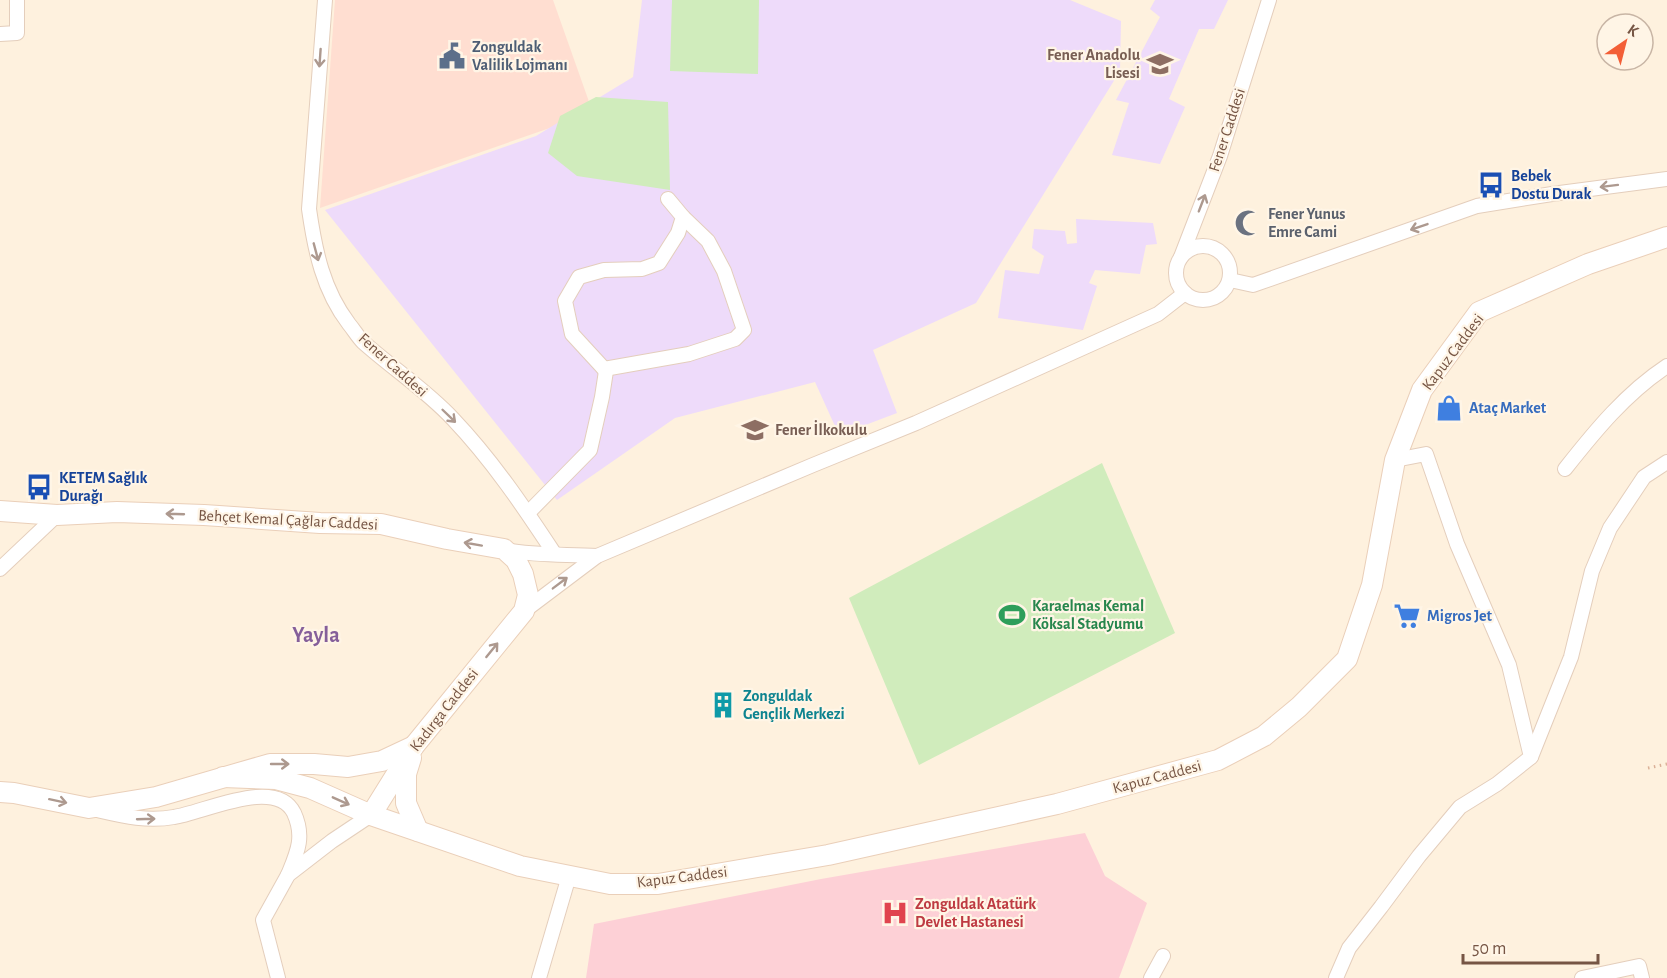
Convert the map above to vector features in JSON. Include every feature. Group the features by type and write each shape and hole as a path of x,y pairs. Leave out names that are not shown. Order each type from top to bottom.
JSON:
{"main road":[{"name":"Kapuz Caddesi","path":"223,777 276,779 310,788 371,815 520,866 610,884 658,884 828,855 1057,804 1218,760 1264,736 1299,707 1347,659 1372,585 1395,460 1422,390 1479,312 1588,264 1667,237"},
{"name":"Behçet Kemal Çağlar Caddesi","path":"0,511 57,515 117,512 381,524 504,549"},
{"path":"504,549 516,560 523,574 528,595 524,610"},
{"name":"Kadırga Caddesi","path":"371,815 414,746 524,610"},
{"path":"0,792 14,792 89,808 156,797 270,764 348,767 382,761 414,746"},
{"path":"414,746 406,774 406,802 418,831"}],"street":[{"path":"0,34 17,33 17,0"},
{"name":"Fener Caddesi","path":"325,0 309,209 314,244 323,275 338,310 362,340 452,418 502,475 554,554"},
{"name":"Fener Caddesi","path":"1181,258 1220,156 1269,0"},
{"path":"1230,280 1253,285 1477,206 1667,179"},
{"path":"604,369 689,354 735,339 744,330 724,271 708,241 682,217 668,199"},
{"path":"528,513 590,450 602,397 606,371 572,334 565,301 579,277 604,270 642,269 660,262 678,234 682,217"},
{"path":"1211,246 1219,250 1229,263 1230,280 1220,295 1202,300 1193,298 1180,287 1176,272 1177,264 1186,251 1194,247 1211,246"},
{"path":"524,610 597,556 927,419 1158,314 1185,293"},
{"path":"1565,469 1599,426 1629,396 1667,366"},
{"path":"1395,460 1426,454 1457,544 1509,665 1531,757"},
{"path":"1336,978 1349,948 1419,856 1460,807 1497,784 1531,757 1571,657 1593,571 1610,528 1644,477 1667,462"},
{"path":"0,569 57,515"},
{"path":"504,549 521,553 597,556"},
{"path":"89,808 135,819 174,818 247,798 275,797 291,808 299,824 299,848 263,920 278,978"},
{"path":"288,874 371,815"},
{"path":"539,978 569,876"},
{"path":"1151,978 1163,956"},
{"path":"1582,978 1639,966 1642,978"}],"path":[{"path":"1648,768 1667,764"}],"shaded area":[{"name":"Zonguldak Valilik Lojmanı","path":"335,0 553,0 593,113 320,208"},
{"path":"642,0 1070,0 1121,21 1120,71 976,303 873,350 897,413 839,435 815,382 675,418 557,500 325,210 536,136 633,77"},
{"name":"Fener Anadolu Lisesi","path":"1155,0 1228,0 1214,29 1199,29 1169,99 1185,107 1160,164 1112,155 1129,103 1116,100 1160,17 1150,9"},
{"path":"1076,219 1153,223 1157,244 1146,245 1140,274 1095,270 1089,283 1097,286 1083,330 998,318 1005,270 1039,274 1044,256 1032,248 1034,229 1065,231 1067,244 1077,243"},
{"name":"Zonguldak Atatürk Devlet Hastanesi","path":"1085,833 1105,876 1147,903 1119,978 586,978 594,924 821,879"}],"green space":[{"path":"672,0 759,0 758,74 670,71"},
{"path":"596,97 668,102 670,190 577,176 548,153 560,116"},
{"name":"Karaelmas Kemal Köksal Stadyumu","path":"1102,463 1175,633 919,765 849,598"}],"place":[{"name":"Zonguldak Valilik Lojmanı","path":"452,56"},
{"name":"Fener Anadolu Lisesi","path":"1160,64"},
{"name":"Bebek Dostu Durak","path":"1491,185"},
{"name":"Fener Yunus Emre Cami","path":"1248,223"},
{"name":"Ataç Market","path":"1449,408"},
{"name":"Fener İlkokulu","path":"755,430"},
{"name":"KETEM Sağlık Durağı","path":"39,487"},
{"name":"Karaelmas Kemal Köksal Stadyumu","path":"1012,615"},
{"name":"Migros Jet","path":"1407,616"},
{"name":"Zonguldak Gençlik Merkezi","path":"723,705"},
{"name":"Zonguldak Atatürk Devlet Hastanesi","path":"895,913"}],"district":[{"name":"Yayla","path":"316,635"}]}
